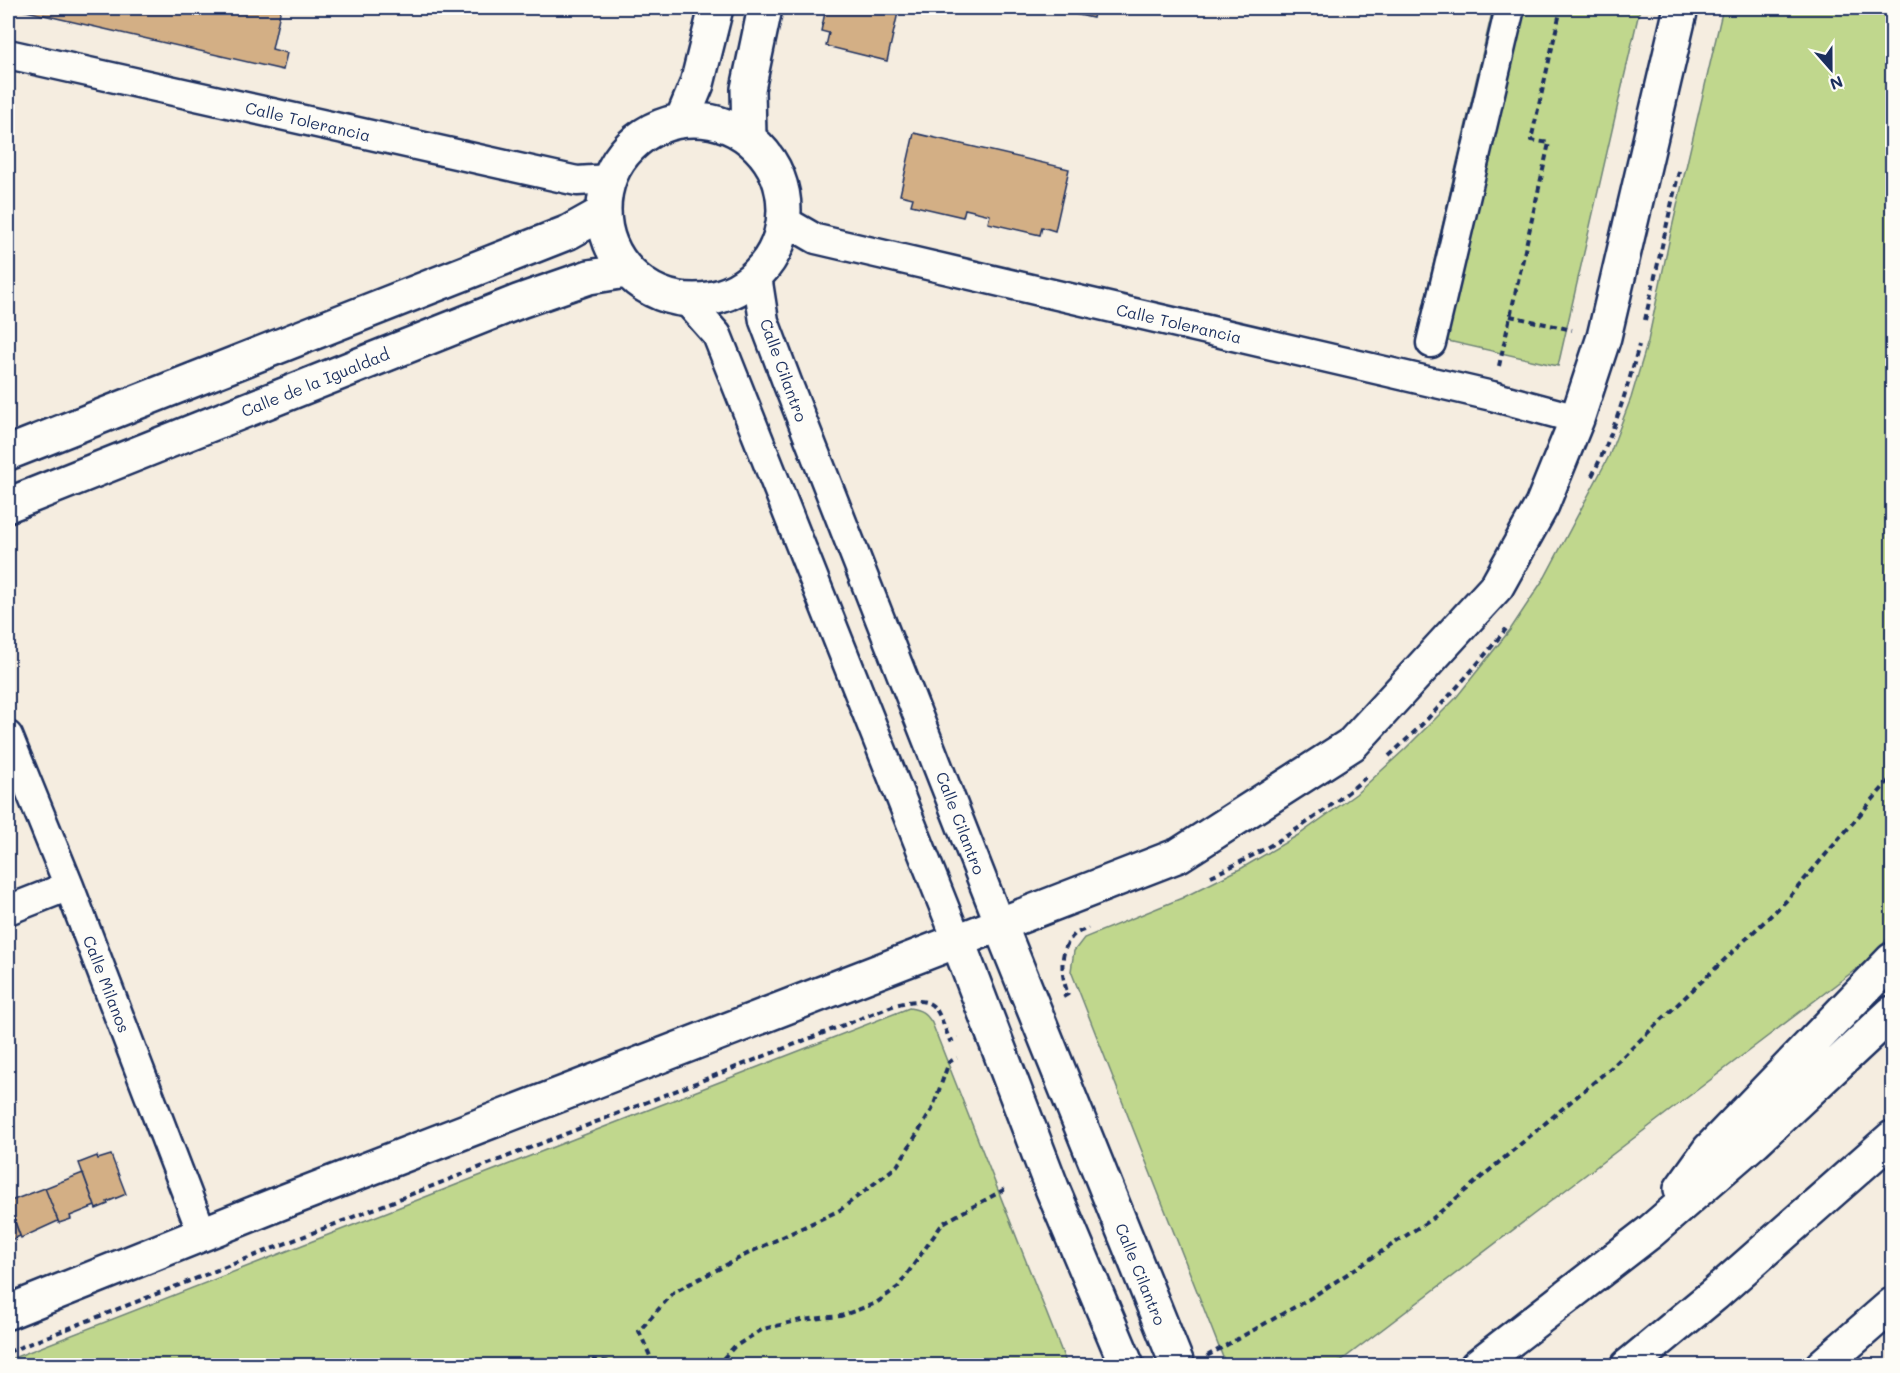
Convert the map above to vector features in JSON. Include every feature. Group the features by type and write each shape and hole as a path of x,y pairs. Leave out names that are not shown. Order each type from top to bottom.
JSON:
{"main road":[{"path":"682,120 698,84 716,8"},
{"path":"749,138 748,89 765,8"},
{"path":"8,1312 202,1233 1179,855 1352,744 1497,586 1542,505 1577,419 1604,338 1681,8"},
{"path":"682,120 706,120 729,126 749,138 774,166 785,202 780,241 770,260 757,276 736,290 712,299 687,301 664,296 644,286 626,271 614,254 606,234 603,213 605,195 609,179 621,157 638,139 658,127 682,120"},
{"path":"8,453 569,232 603,213"},
{"name":"Calle de la Igualdad","path":"8,505 520,301 589,277 626,271"},
{"name":"Calle Cilantro","path":"1000,925 1178,1365"},
{"path":"958,942 1052,1188 1127,1365"},
{"path":"1650,1232 1709,1150 1893,960"},
{"path":"1477,1365 1650,1232 1755,1141 1893,1013"},
{"path":"1628,1365 1715,1294 1893,1138"},
{"path":"1822,1365 1893,1305"}],"street":[{"path":"1431,343 1510,8"},
{"name":"Calle Tolerancia","path":"8,54 577,181 609,179"},
{"name":"Calle Tolerancia","path":"784,220 816,239 1492,396 1577,419"},
{"name":"Calle Cilantro","path":"757,276 764,321 1000,925"},
{"path":"687,301 717,335 958,942"},
{"name":"Calle Milanos","path":"8,736 69,886 202,1233"},
{"path":"8,910 69,886"}],"path":[{"path":"1498,369 1549,143 1531,140 1561,8"},
{"path":"1643,326 1681,163"},
{"path":"1510,316 1578,332"},
{"path":"1588,484 1603,454 1625,395 1641,337"},
{"path":"1384,760 1426,723 1469,675 1507,627"},
{"path":"1201,881 1233,866 1304,824 1368,775"},
{"path":"1212,1353 1309,1299 1434,1218 1612,1066 1786,901 1893,777"},
{"path":"1062,997 1068,994 1063,982 1062,960 1066,947 1075,934 1090,927"},
{"path":"8,1352 895,1005 914,1000 931,1004 938,1011 950,1041 958,1038"},
{"path":"561,1365 594,1360 654,1365 639,1331 674,1292 840,1210 897,1167 932,1110 949,1062 957,1058"},
{"path":"716,1365 734,1347 763,1329 801,1320 841,1316 876,1303 898,1287 943,1223 1007,1188"}],"green space":[{"path":"1493,8 1640,8 1558,366 1417,334"},
{"path":"1723,8 1892,8 1892,932 1876,954 1334,1366 1226,1365 1071,971 1074,951 1084,938 1182,898 1242,868 1300,834 1356,794 1455,699 1510,630 1545,577 1609,456 1631,398 1648,341"},
{"path":"909,1008 922,1012 932,1023 1067,1365 8,1365 8,1360"}],"building":[{"path":"13,8 281,8 272,49 287,53 283,70"},
{"path":"826,8 899,8 887,61 826,46 829,33 821,31"},
{"path":"1047,8 1107,8 1106,11 1095,9 1093,18"},
{"path":"914,133 1069,169 1055,231 1042,227 1040,235 988,223 990,215 965,209 963,217 911,205 913,198 900,195"},
{"path":"111,1155 126,1194 96,1209 79,1163 97,1156 98,1159"},
{"path":"83,1173 95,1206 59,1223 45,1188"},
{"path":"45,1188 58,1221 21,1238 8,1202"},
{"path":"8,1203 20,1236 8,1241"}]}
